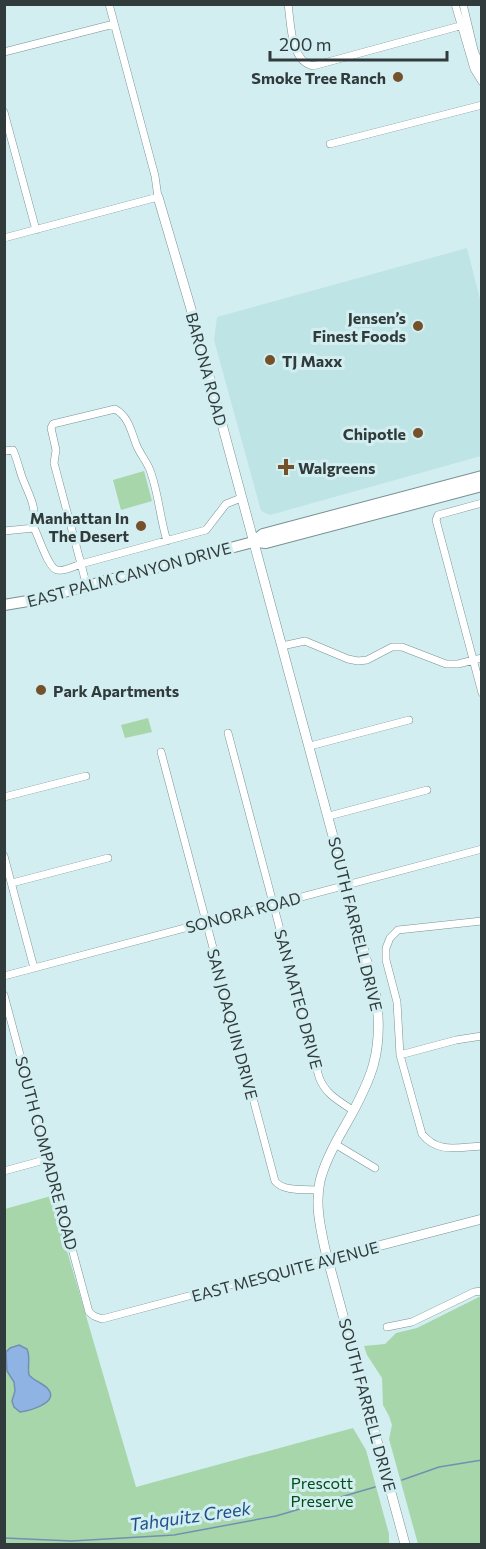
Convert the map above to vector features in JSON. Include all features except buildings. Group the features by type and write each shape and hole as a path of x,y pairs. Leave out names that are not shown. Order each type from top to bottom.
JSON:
{"main road":[{"name":"EAST PALM CANYON DRIVE","path":"253,542 263,534 482,476"},
{"name":"EAST PALM CANYON DRIVE","path":"4,605 87,587 253,542 266,543 482,486"}],"street":[{"path":"4,238 158,197 155,176 109,4"},
{"path":"288,4 294,46 299,58 313,66 464,24"},
{"path":"454,4 482,70"},
{"path":"463,4 464,24 474,69 482,82"},
{"path":"4,52 114,24"},
{"path":"330,144 482,105"},
{"path":"4,112 36,230"},
{"name":"BARONA ROAD","path":"158,197 191,309 253,542"},
{"path":"87,587 54,463 56,450 51,428 53,424 110,409 119,411 132,429 135,442 151,470 160,506 160,520 167,541"},
{"path":"4,451 13,450 21,476 32,499 35,513 34,528 49,566 56,570 63,570 206,530 226,504 241,498"},
{"path":"482,503 438,515 436,520 482,693"},
{"path":"4,531 34,528"},
{"name":"SOUTH FARRELL DRIVE","path":"253,542 376,996 380,1026 375,1062 368,1083 334,1144 321,1179 319,1225 405,1545"},
{"path":"282,646 305,641 358,661 367,660 392,647 402,647 446,664 458,664 482,658"},
{"path":"310,746 410,720"},
{"name":"SAN MATEO DRIVE","path":"228,734 322,1086 329,1095 354,1111"},
{"name":"SAN JOAQUIN DRIVE","path":"161,752 275,1181 284,1188 319,1190"},
{"path":"4,797 86,776"},
{"path":"328,816 427,789"},
{"name":"SONORA ROAD","path":"4,976 482,849"},
{"path":"4,856 34,968"},
{"path":"12,884 108,858"},
{"path":"482,921 398,930 390,938 386,948 386,960 397,1002 400,1055 418,1125 429,1144 439,1147 482,1146"},
{"name":"SOUTH COMPADRE ROAD","path":"4,995 89,1312"},
{"path":"400,1055 482,1036"},
{"path":"334,1144 375,1168"},
{"path":"4,1171 48,1159"},
{"name":"EAST MESQUITE AVENUE","path":"89,1312 102,1318 482,1219"},
{"path":"387,1327 412,1322 474,1292 482,1291"}],"shaded area":[{"path":"467,248 481,303 481,456 270,515 261,511 214,340 217,317"}],"green space":[{"path":"144,471 152,501 121,510 113,480"},
{"path":"148,718 152,732 125,738 121,725"},
{"path":"51,1196 136,1487 353,1428 366,1450 389,1534 389,1544 5,1544 5,1209"},
{"name":"Prescott Preserve","path":"481,1296 481,1544 418,1544 389,1439 392,1425 383,1405 382,1378 364,1346 385,1344 396,1333 417,1328"}],"water":[{"path":"19,1345 28,1352 29,1375 46,1387 51,1394 47,1402 42,1405 20,1412 14,1407 12,1401 15,1391 14,1382 7,1371 6,1352"}],"waterway":[{"name":"Tahquitz Creek","path":"402,1480 439,1467 482,1460"},
{"name":"Tahquitz Creek","path":"4,1538 72,1541 174,1535 276,1516 375,1487"}],"place":[{"name":"Smoke Tree Ranch","path":"398,77"},
{"name":"Jensen’s Finest Foods","path":"418,326"},
{"name":"TJ Maxx","path":"270,360"},
{"name":"Chipotle","path":"418,433"},
{"name":"Walgreens","path":"286,467"},
{"name":"Manhattan In The Desert","path":"141,526"},
{"name":"Park Apartments","path":"41,690"}]}
